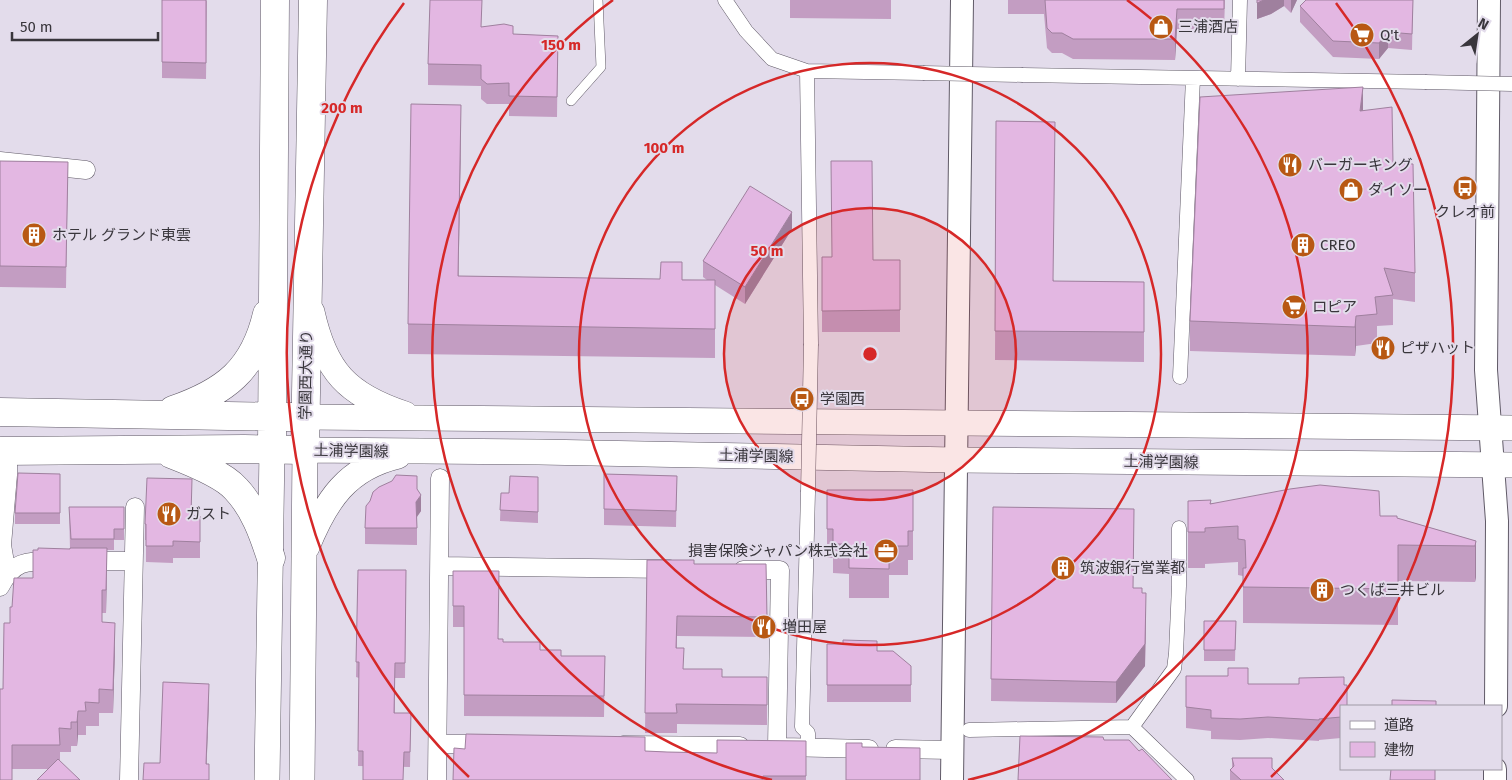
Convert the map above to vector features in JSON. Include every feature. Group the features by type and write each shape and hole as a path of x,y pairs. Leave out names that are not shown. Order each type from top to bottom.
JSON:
{"highway":[{"path":"272,449 275,0"},
{"name":"学園西大通り","path":"305,450 313,0"},
{"path":"160,415 212,395 232,380 243,367 257,343 265,322 273,289"},
{"path":"0,412 305,417"},
{"path":"163,450 216,475 235,488 251,510 261,529 271,558"},
{"name":"土浦学園線","path":"4,451 305,450"}],"main road":[{"path":"307,290 318,337 341,380 371,400 419,418"},
{"path":"305,417 1501,428"},
{"path":"267,780 272,449"},
{"name":"土浦学園線","path":"305,450 549,452 955,460 1502,465"},
{"name":"学園西大通り","path":"302,780 305,450"},
{"path":"304,556 317,524 326,508 338,490 355,474 380,460 418,451"}],"street":[{"path":"725,0 746,31 772,59 807,71 1512,84"},
{"path":"952,780 955,424 962,0"},
{"path":"1238,79 1240,0"},
{"path":"1490,0 1486,370 1501,428 1502,465 1496,521 1496,705"},
{"path":"807,71 811,344 802,727 808,733 808,748"},
{"path":"1180,377 1193,78"},
{"path":"0,161 86,170"},
{"path":"4,451 8,474 2,545 4,580"},
{"path":"437,780 440,478"},
{"path":"129,780 135,507"},
{"path":"1132,727 1174,669 1179,586 1179,528"},
{"path":"4,580 19,565 29,561 133,561"},
{"path":"440,566 683,569"},
{"path":"731,569 780,570 777,747"},
{"path":"969,730 1132,727 1187,780"},
{"path":"438,744 506,744"},
{"path":"603,745 952,750"}],"lane":[{"path":"571,101 601,67 598,0"}],"building":[{"path":"162,0 206,0 206,63 162,62"},
{"path":"430,0 482,0 481,27 504,24 513,26 513,34 558,36 557,97 509,96 509,83 487,84 481,79 481,65 428,64"},
{"path":"1045,0 1224,0 1224,9 1177,9 1175,39 1073,39 1062,33 1052,33 1047,28"},
{"name":"Q't","path":"1306,0 1413,0 1412,34 1388,32 1379,43 1333,41 1300,6"},
{"name":"CREO","path":"1363,87 1360,111 1392,107 1393,163 1413,164 1415,273 1384,268 1393,295 1375,297 1377,314 1356,316 1355,327 1190,321 1200,97"},
{"path":"411,104 461,105 458,276 660,279 661,262 682,262 682,280 715,280 715,329 408,324"},
{"path":"996,121 1055,122 1053,281 1144,282 1144,332 995,331"},
{"name":"ホテル グランド東雲","path":"0,161 68,162 66,267 0,266"},
{"path":"831,161 872,161 873,260 900,260 900,310 822,311 822,257 832,257"},
{"path":"750,186 792,212 745,287 703,261"},
{"path":"18,473 60,474 60,513 15,513"},
{"path":"604,474 677,476 676,511 604,509"},
{"path":"396,475 417,476 417,489 421,495 416,502 417,528 365,528 366,506 373,492 392,481"},
{"path":"510,476 538,477 538,512 500,510 501,493 509,493"},
{"name":"ガスト","path":"147,478 192,479 191,516 200,516 200,542 173,541 173,546 146,546"},
{"path":"1320,485 1379,491 1380,516 1397,516 1397,518 1476,541 1475,546 1398,545 1398,589 1243,587 1243,568 1246,568 1245,540 1238,539 1238,526 1205,528 1205,532 1188,532 1188,501 1211,500 1210,504"},
{"path":"827,490 913,490 913,531 908,531 908,546 889,546 889,569 849,568 849,544 833,544 833,529 827,529"},
{"path":"69,507 124,507 124,529 114,529 114,539 71,539"},
{"path":"993,507 1134,509 1133,588 1142,588 1142,593 1146,593 1145,644 1116,682 991,679"},
{"path":"38,548 107,548 106,590 102,590 102,622 115,623 113,690 99,689 99,703 85,702 86,711 78,711 77,722 71,722 71,729 59,728 60,745 12,745 12,780 0,780 0,689 3,689 4,623 10,623 14,578 33,578 33,550 38,550"},
{"path":"647,560 694,560 694,564 766,564 767,617 677,616 676,648 684,648 683,669 722,669 722,677 767,677 767,705 676,704 677,713 645,713"},
{"path":"358,570 406,570 405,663 395,663 394,713 411,713 410,752 404,752 403,780 363,780 363,751 358,751 359,662 356,662"},
{"path":"453,571 499,571 498,639 503,639 503,642 540,642 540,650 561,650 561,656 605,656 604,696 464,695 464,606 453,606"},
{"path":"1204,621 1236,621 1235,650 1204,650"},
{"path":"843,640 877,641 877,651 893,651 911,666 911,685 827,685 827,644 843,644"},
{"path":"1228,668 1248,668 1248,684 1299,684 1299,678 1344,677 1344,685 1347,685 1347,705 1340,705 1340,717 1319,720 1268,717 1240,719 1211,718 1211,710 1186,707 1186,676 1228,676"},
{"path":"163,682 209,684 206,764 209,764 209,780 143,780 144,763 160,763"},
{"path":"1392,700 1436,701 1436,705 1392,705"},
{"path":"466,734 645,737 645,751 667,752 717,753 717,740 806,741 806,776 763,776 762,780 453,780 454,748 465,749"},
{"path":"1020,736 1103,737 1104,740 1129,740 1139,751 1142,749 1172,780 1018,780"},
{"path":"846,743 862,743 862,747 920,748 920,780 846,780"},
{"path":"1232,758 1272,758 1272,768 1284,780 1241,780 1230,770 1234,766"},
{"path":"58,759 80,780 37,780"},
{"path":"1391,770 1435,770 1435,780 1390,780"}],"place":[{"name":"三浦酒店","path":"1161,27"},
{"name":"Q't","path":"1362,35"},
{"name":"バーガーキング","path":"1290,165"},
{"name":"クレオ前","path":"1465,188"},
{"name":"ダイソー","path":"1351,190"},
{"name":"ホテル グランド東雲","path":"34,235"},
{"name":"CREO","path":"1303,245"},
{"name":"ロピア","path":"1294,307"},
{"name":"ピザハット","path":"1383,348"},
{"name":"学園西","path":"802,399"},
{"name":"ガスト","path":"169,514"},
{"name":"損害保険ジャパン株式会社","path":"886,551"},
{"name":"筑波銀行営業都","path":"1063,568"},
{"name":"つくば三井ビル","path":"1322,590"},
{"name":"増田屋","path":"764,627"}]}
